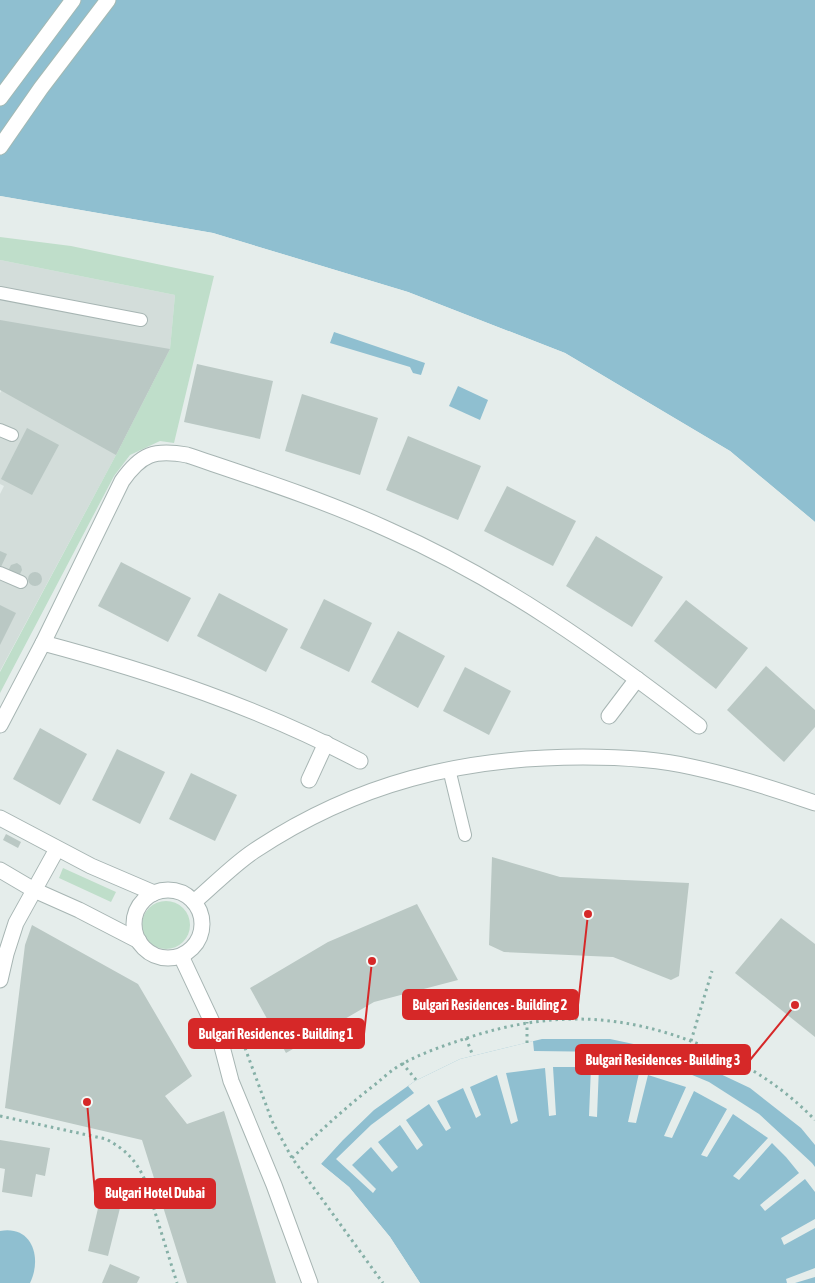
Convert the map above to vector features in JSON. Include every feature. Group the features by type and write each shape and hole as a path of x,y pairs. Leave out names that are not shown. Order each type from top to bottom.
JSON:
{"street":[{"path":"0,98 73,0"},
{"path":"0,148 41,88 108,0"},
{"path":"0,725 43,643 122,481 133,465 149,455 168,452 187,455 300,494 389,530 476,573 558,623 637,678 699,726"},
{"path":"43,643 102,658 243,707 326,743 360,761"},
{"path":"608,716 637,678"},
{"path":"308,780 326,743"},
{"path":"194,902 252,852 308,818 334,805 378,788 423,774 476,764 543,757 617,757 690,766 764,786 815,803"},
{"path":"0,818 91,866 154,893"},
{"path":"0,980 16,923 57,849"},
{"path":"0,870 34,890 80,910 139,942"},
{"path":"165,890 176,891 186,895 194,902 200,912 202,922 201,933 190,951 181,956 162,958 144,949 134,931 134,919 144,899 154,893 165,890"},
{"path":"181,956 220,1039 231,1081 274,1185 310,1283"}],"lane":[{"path":"0,293 141,320"},
{"path":"0,430 12,436"},
{"path":"0,573 21,582"},
{"path":"449,769 465,835"}],"path":[{"path":"692,1041 712,971"},
{"path":"292,1158 350,1105 402,1063 443,1046 485,1032 527,1022 561,1019 595,1019 646,1027 692,1041 727,1056 758,1073 787,1094 815,1120"},
{"path":"527,1022 527,1043"},
{"path":"466,1038 472,1056"},
{"path":"245,1048 272,1121 292,1158 383,1283"},
{"path":"402,1063 417,1081"},
{"path":"0,1116 106,1139 130,1155 139,1167 145,1180 177,1283"}],"shaded area":[{"path":"0,260 175,295 170,349 116,455 0,671 0,494 4,486 0,484 0,393 2,390 0,388"}],"green space":[{"path":"0,237 71,246 214,276 174,443 160,441 130,455 114,476 0,693 0,672 116,455 170,349 175,295 0,260"},
{"path":"63,868 116,892 111,902 59,878"},
{"path":"161,901 171,901 180,905 186,911 189,916 189,934 180,945 171,949 161,949 152,945 146,939 142,930 142,920 146,911 152,905"}],"water":[{"path":"0,0 815,0 815,522 730,451 565,353 408,292 213,233 0,196"},
{"path":"334,332 425,363 421,375 413,373 410,367 330,343"},
{"path":"458,386 488,400 480,420 449,406"},
{"path":"542,1039 610,1039 676,1053 750,1088 801,1128 815,1145 815,1283 420,1283 390,1237 349,1187 321,1164 374,1110 415,1081 460,1059"},
{"path":"0,1231 20,1233 27,1238 32,1246 35,1264 34,1274 30,1283 0,1283"}],"pier":[{"path":"0,196 213,233 408,292 565,353 730,451 815,522 815,525 728,453 564,355 407,294 212,236 0,199"},
{"path":"533,1041 534,1051 614,1052 661,1062 709,1082 759,1114 812,1163 815,1167 815,1192 805,1179 765,1211 760,1205 799,1173 786,1157 772,1143 739,1180 733,1176 768,1138 733,1114 707,1157 701,1155 727,1109 694,1091 672,1138 664,1136 686,1087 648,1075 636,1123 628,1122 639,1073 599,1066 597,1117 589,1116 591,1067 553,1067 556,1115 549,1116 545,1068 506,1073 518,1121 511,1124 497,1075 470,1087 481,1115 476,1118 463,1088 437,1101 451,1128 446,1131 429,1104 406,1120 423,1145 417,1150 400,1125 378,1142 398,1167 392,1172 371,1147 352,1165 376,1189 373,1193 336,1159 371,1125 414,1093 408,1086 415,1081 460,1059"},
{"path":"321,1164 349,1187 390,1237 420,1283 417,1283 388,1238 347,1189 319,1165"},
{"path":"815,1219 815,1228 784,1245 781,1238"},
{"path":"815,1268 815,1277 795,1283 787,1283 786,1279"}],"building":[{"path":"0,320 170,349 116,455 0,390"},
{"path":"197,364 273,381 260,439 184,422"},
{"path":"302,394 378,418 360,475 285,451"},
{"path":"27,428 59,445 32,495 1,479"},
{"path":"408,436 481,466 458,520 386,490"},
{"path":"507,486 576,521 553,566 484,531"},
{"path":"596,536 663,577 632,627 566,586"},
{"path":"0,551 7,554 0,569"},
{"path":"121,562 191,598 168,642 98,606"},
{"path":"17,563 21,566 22,570 19,576 8,571 11,565"},
{"path":"35,572 40,574 42,579 40,584 35,586 30,584 28,579 30,574"},
{"path":"219,593 288,629 266,672 197,636"},
{"path":"324,599 372,623 349,672 300,648"},
{"path":"686,600 748,648 716,689 654,641"},
{"path":"0,605 16,613 0,645"},
{"path":"398,631 445,656 418,708 371,682"},
{"path":"766,666 815,710 815,727 784,762 727,710"},
{"path":"465,667 511,691 489,735 443,711"},
{"path":"40,728 87,754 60,805 13,779"},
{"path":"117,749 165,772 140,824 92,800"},
{"path":"191,773 237,795 215,841 169,819"},
{"path":"6,834 21,842 18,848 3,840"},
{"path":"492,857 560,877 689,883 679,976 671,980 613,957 504,952 489,945"},
{"path":"417,904 458,980 374,1002 286,1053 250,988 328,942"},
{"path":"781,918 815,944 815,1037 735,973"},
{"path":"32,925 138,984 192,1076 165,1096 187,1124 224,1111 276,1283 187,1283 142,1140 5,1108 25,945"},
{"path":"0,1140 50,1148 45,1176 36,1174 32,1197 2,1192 5,1169 0,1168"},
{"path":"103,1187 124,1192 108,1256 88,1251"},
{"path":"110,1264 140,1277 137,1283 102,1283"}],"place":[{"name":"Bulgari Residences - Building 2","path":"588,914"},
{"name":"Bulgari Residences - Building 1","path":"372,961"},
{"name":"Bulgari Residences - Building 3","path":"795,1005"},
{"name":"Bulgari Hotel Dubai","path":"87,1102"}]}
